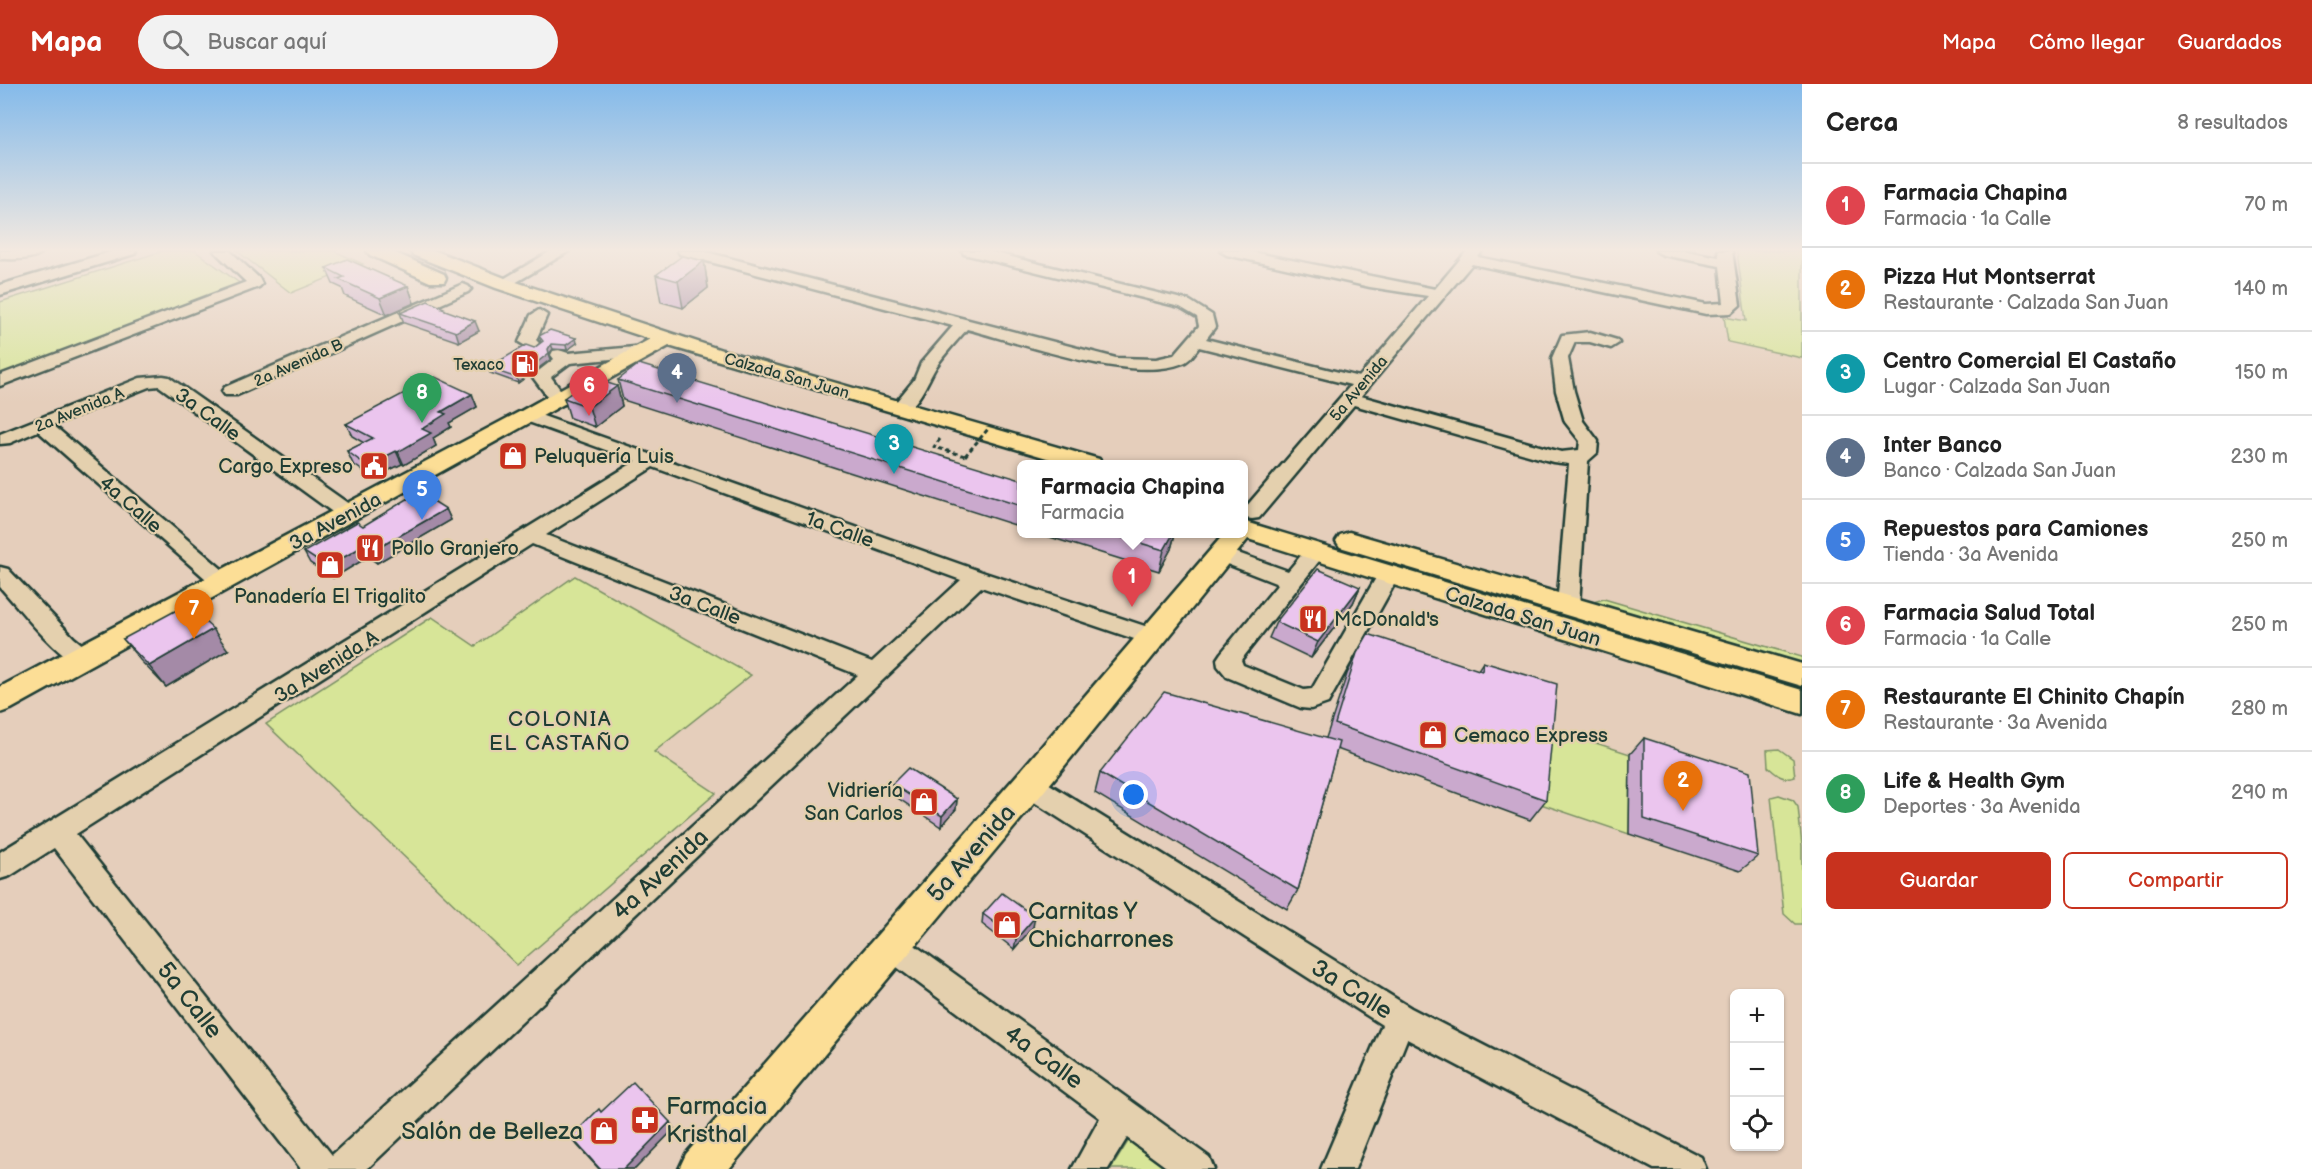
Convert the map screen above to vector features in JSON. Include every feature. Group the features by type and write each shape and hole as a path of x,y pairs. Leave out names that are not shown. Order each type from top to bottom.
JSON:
{"main road":[{"name":"Calzada San Juan","path":"500,302 539,315 893,406 1074,460"},
{"name":"Calzada San Juan","path":"548,302 657,344 1017,463"},
{"name":"3a Avenida","path":"0,701 559,400 657,344"},
{"name":"Calzada San Juan","path":"1248,530 1568,606 1802,675"},
{"name":"Calzada San Juan","path":"1248,533 1303,568 1389,574 1802,702"},
{"name":"5a Avenida","path":"701,1169 1029,785 1232,538"}],"street":[{"path":"0,381 208,302"},
{"name":"2a Avenida B","path":"231,392 435,302"},
{"path":"878,302 1116,363 1156,364 1180,359 1208,327 1204,315 1185,304 1175,302"},
{"name":"5a Avenida","path":"1248,519 1431,302"},
{"path":"1674,302 1706,309 1725,310 1732,305 1732,302"},
{"path":"534,346 527,342 539,315"},
{"path":"893,406 922,381 927,367 963,324"},
{"path":"1350,398 1560,458 1579,458 1588,453 1589,441 1574,422 1565,391 1560,358 1568,338 1581,335 1596,337 1611,343"},
{"path":"1196,341 1362,383"},
{"path":"559,400 541,376 563,357 657,344"},
{"name":"2a Avenida A","path":"3,439 155,380"},
{"name":"3a Calle","path":"155,380 163,381 349,514"},
{"name":"1a Calle","path":"529,416 977,578 1152,637"},
{"name":"4a Calle","path":"41,424 222,581"},
{"path":"1568,606 1579,458"},
{"name":"3a Avenida A","path":"0,867 532,537 650,461"},
{"path":"1248,533 1322,579"},
{"name":"3a Calle","path":"532,537 878,673"},
{"path":"1303,568 1229,659 1230,666 1235,671 1301,699 1311,700 1320,696 1364,596 1389,574"},
{"name":"4a Avenida","path":"342,1169 878,673 977,578"},
{"path":"4,584 81,656"},
{"name":"3a Calle","path":"1029,785 1400,1019 1689,1169"},
{"name":"5a Calle","path":"58,832 322,1169"},
{"name":"4a Calle","path":"892,946 1197,1169"},
{"path":"1338,1169 1400,1019"},
{"path":"1089,1169 1122,1114"}],"path":[{"path":"940,439 934,447 965,456 988,429"}],"green space":[{"path":"1,302 205,302 0,376"},
{"path":"1744,302 1802,302 1802,358 1728,342 1724,317 1746,321"},
{"path":"575,576 751,675 654,752 716,793 517,965 266,724 432,617 475,646"},
{"path":"1604,599 1802,657 1802,669 1586,604"},
{"path":"1540,725 1630,754 1629,834 1532,801"},
{"path":"1779,749 1793,759 1795,777 1784,778 1768,767 1767,750"},
{"path":"1779,795 1793,800 1798,807 1802,846 1802,924 1795,924 1784,914 1771,797"},
{"path":"1132,1135 1176,1169 1111,1169"}],"building":[{"path":"429,302 444,308 442,309 475,321 456,332 400,313"},
{"name":"Texaco","path":"550,330 576,338 566,345 551,344 548,349 549,353 517,378 488,368 526,345 534,348 543,341 539,336"},
{"path":"639,364 1017,479 1017,505 618,380"},
{"path":"435,377 472,394 441,412 446,414 422,429 431,433 398,452 367,466 347,451 373,438 346,424"},
{"path":"592,378 617,386 589,407 564,398"},
{"path":"419,492 446,509 371,552 363,546 327,567 304,552 357,522 363,526"},
{"path":"1124,538 1171,538 1164,550"},
{"name":"McDonald's","path":"1318,569 1360,587 1318,642 1276,622"},
{"path":"186,605 213,629 149,666 123,639"},
{"name":"Cemaco Express","path":"1368,634 1482,671 1483,662 1557,684 1546,800 1335,724 1357,653"},
{"path":"1164,692 1339,742 1298,890 1100,773"},
{"path":"1644,738 1750,772 1758,856 1644,819"},
{"path":"908,768 957,799 942,816 892,784"},
{"path":"1002,893 1035,917 1016,939 983,914"},
{"path":"633,1082 670,1122 624,1169 600,1169 571,1137 599,1109 601,1112"}],"place":[{"name":"Texaco","path":"525,364"},
{"name":"Inter Banco","path":"677,403"},
{"name":"Farmacia Salud Total","path":"589,416"},
{"name":"Life & Health Gym","path":"422,423"},
{"name":"Peluquería Luis","path":"513,456"},
{"name":"Cargo Expreso","path":"374,466"},
{"name":"Centro Comercial El Castaño","path":"894,474"},
{"name":"Repuestos para Camiones","path":"422,520"},
{"name":"Pollo Granjero","path":"370,548"},
{"name":"Panadería El Trigalito","path":"330,565"},
{"name":"Farmacia Chapina","path":"1132,607"},
{"name":"McDonald's","path":"1313,619"},
{"name":"Restaurante El Chinito Chapín","path":"194,639"},
{"name":"Cemaco Express","path":"1433,735"},
{"name":"Vidriería San Carlos","path":"924,802"},
{"name":"Pizza Hut Montserrat","path":"1683,811"},
{"name":"Carnitas Y Chicharrones","path":"1007,925"},
{"name":"Farmacia Kristhal","path":"645,1120"},
{"name":"Salón de Belleza","path":"604,1131"}],"district":[{"name":"COLONIA EL CASTAÑO","path":"560,731"}]}
